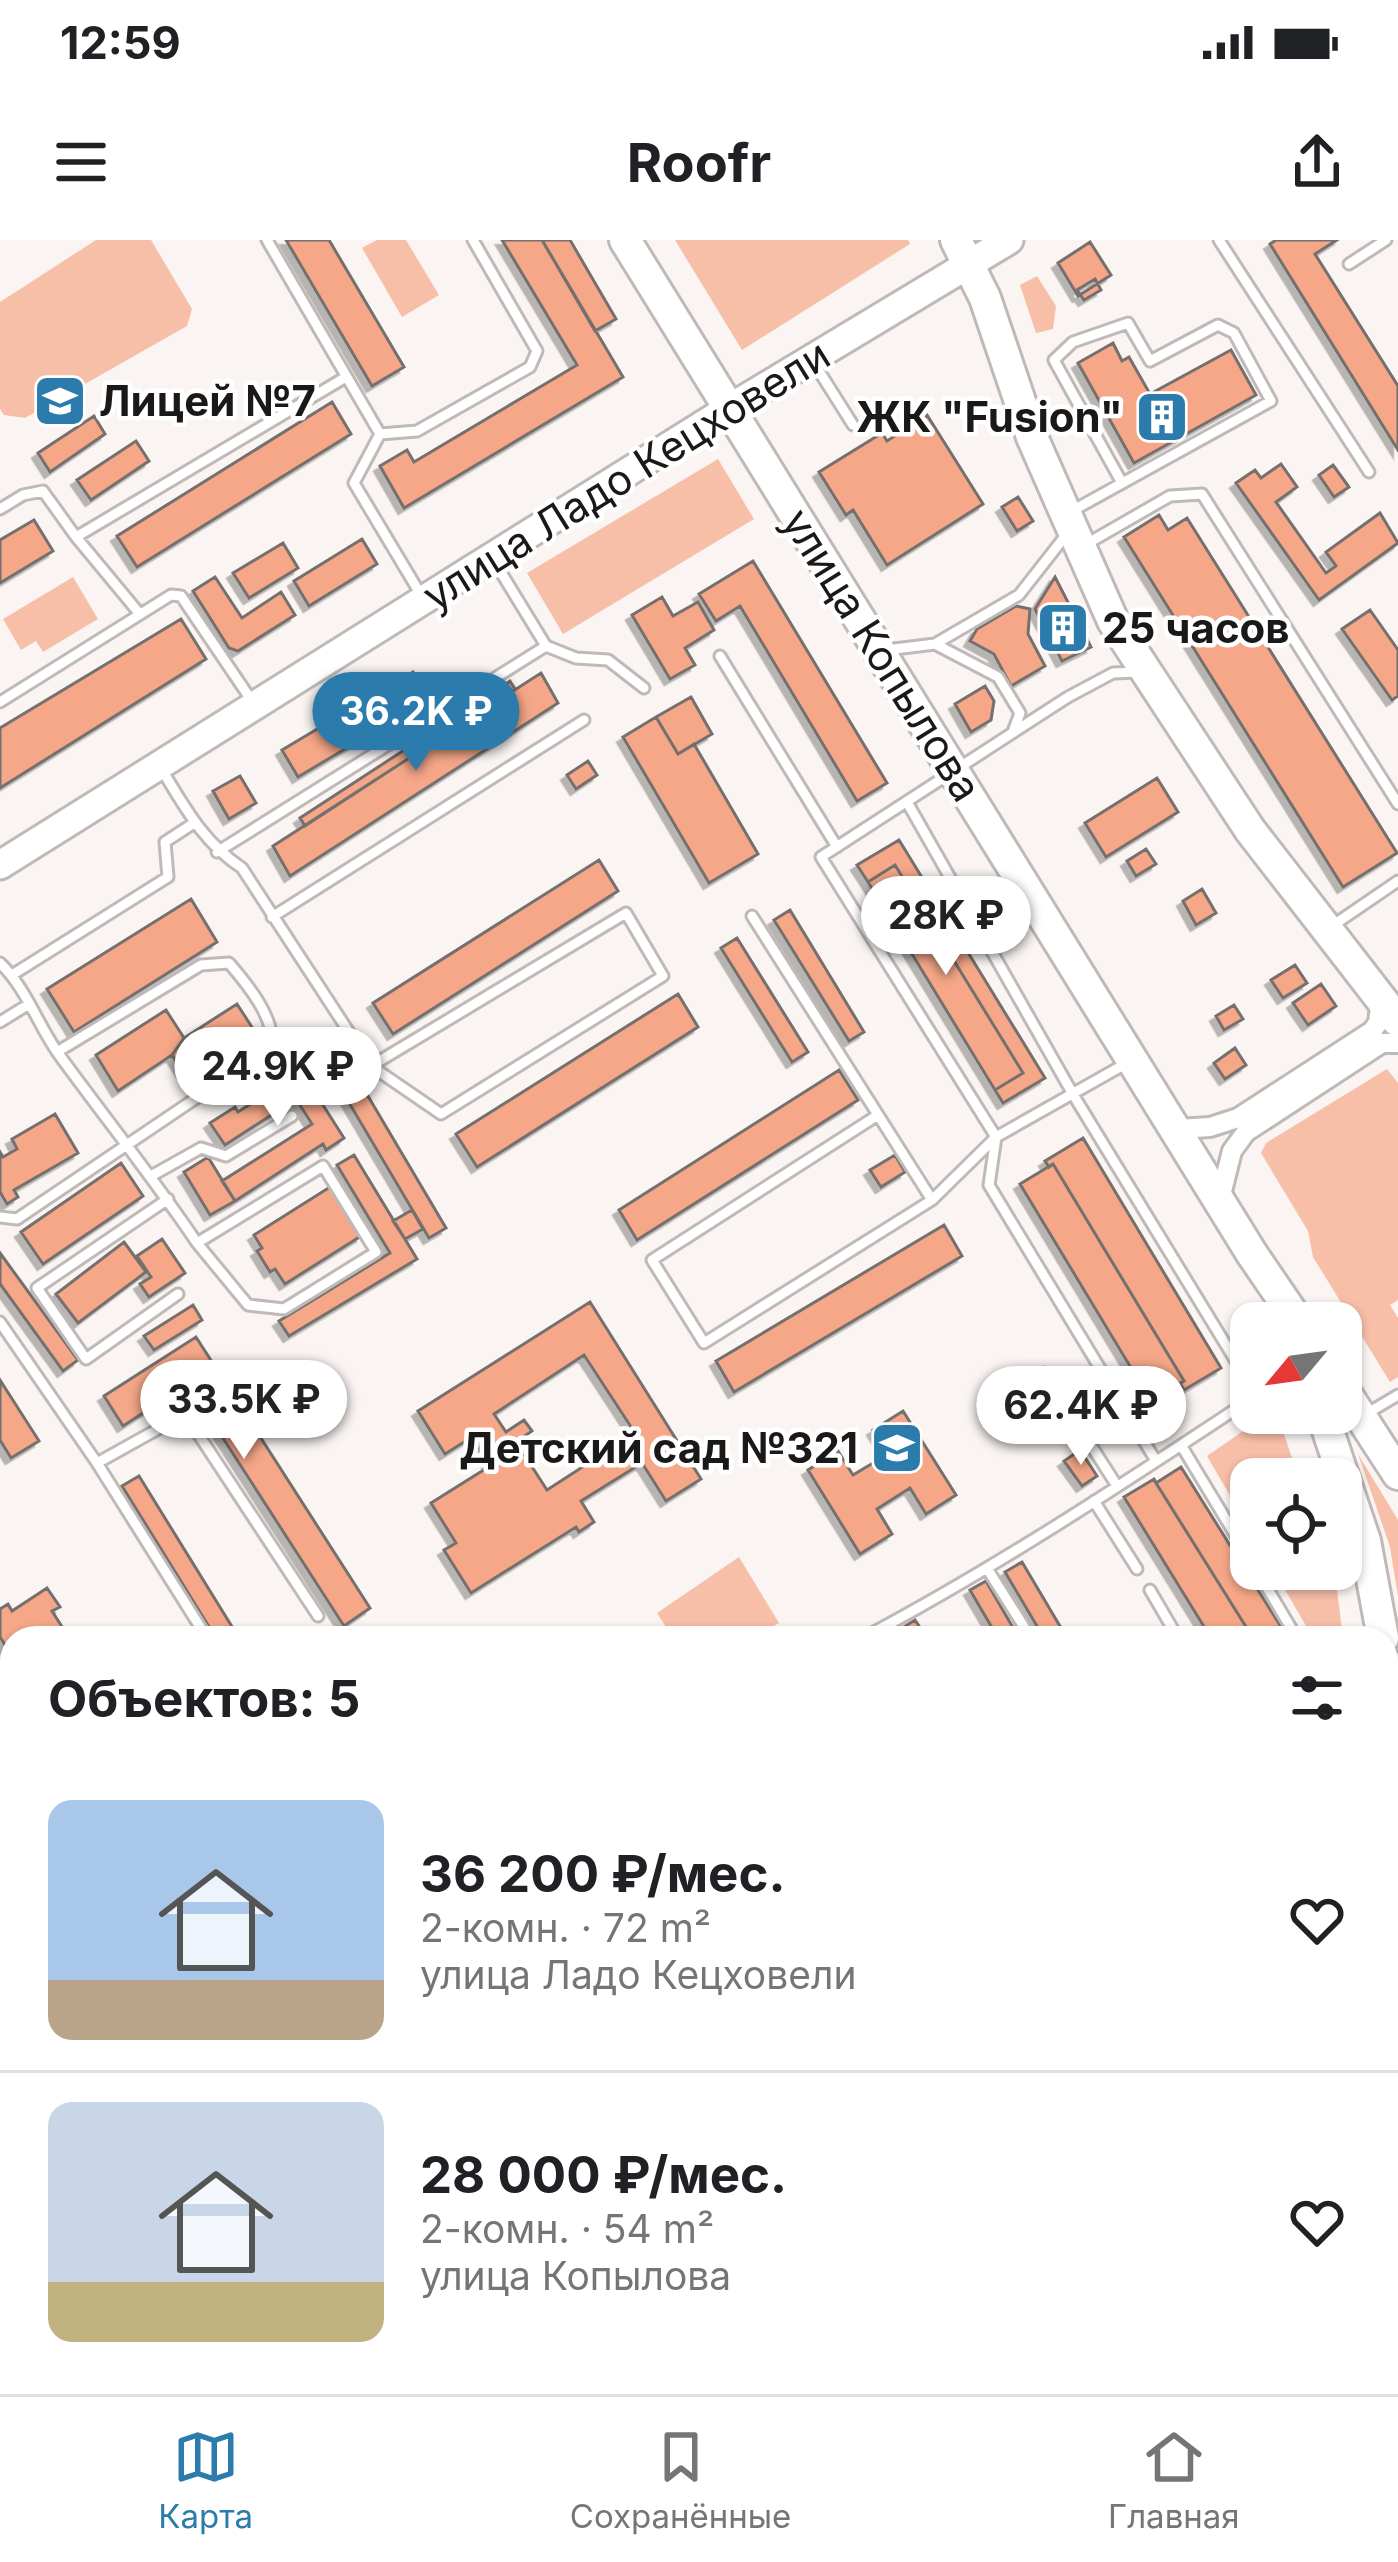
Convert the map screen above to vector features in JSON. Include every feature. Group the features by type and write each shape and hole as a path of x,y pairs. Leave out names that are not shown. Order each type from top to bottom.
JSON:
{"main road":[{"name":"улица Копылова","path":"625,240 1285,1302"},
{"name":"улица Ладо Кецховели","path":"0,865 812,360 963,252 1009,240"},
{"path":"963,252 1032,437 1113,621 1250,830 1389,1010"},
{"name":"улица Копылова","path":"1252,1254 1274,1302"},
{"path":"1362,1416 1398,1474"},
{"path":"1329,1434 1365,1541 1380,1626"}],"street":[{"path":"1177,1129 1224,1123 1257,1106 1372,1031 1389,1010"},
{"path":"1220,1199 1232,1151 1246,1132 1382,1043 1398,1043"}],"lane":[{"path":"267,240 380,434"},
{"path":"380,434 416,431 530,367 538,351 473,240"},
{"path":"1219,240 1369,472"},
{"path":"1349,264 1386,240"},
{"path":"880,651 935,644 1019,595 1072,530 1122,483 1271,401 1234,333 1218,325 1150,361 1128,322 1073,342 1054,360 1122,483"},
{"path":"812,360 853,425"},
{"path":"76,537 346,377"},
{"path":"380,434 354,483 424,599"},
{"path":"0,509 23,495 44,491 139,613"},
{"path":"1072,530 1170,496 1202,494 1398,803"},
{"path":"491,557 546,646 576,658 608,660 644,688"},
{"path":"0,702 171,595 181,596 255,705"},
{"path":"935,644 998,677 1020,713 1015,729"},
{"path":"218,852 546,646"},
{"path":"721,656 837,847"},
{"path":"1144,672 1113,673 1015,729 821,857 996,1137 989,1185 1156,1461"},
{"path":"272,917 584,720"},
{"path":"159,765 194,823 218,852 242,868 371,1066 441,1114 663,976 626,913 371,1066"},
{"path":"907,802 1074,1096 1230,1352"},
{"path":"12,975 168,877 165,842 194,823"},
{"path":"1327,929 1398,881"},
{"path":"752,916 932,1200"},
{"path":"0,963 12,975 57,1052 197,1243 248,1305 284,1309 376,1252 323,1166 197,1243"},
{"path":"0,1217 17,1219 272,1047 273,1031 229,963 201,964 57,1052"},
{"path":"0,1022 29,1004"},
{"path":"878,1115 652,1261 704,1343 932,1200 996,1137 1134,1059"},
{"path":"151,1176 200,1148 226,1156 292,1116"},
{"path":"168,1199 37,1288 86,1359 178,1294"},
{"path":"0,1322 97,1463 199,1626"},
{"path":"1045,1373 1117,1486"},
{"path":"1362,1416 1398,1396"},
{"path":"885,1626 988,1570 1013,1549 1230,1413"},
{"path":"97,1463 185,1414 318,1616"},
{"path":"1181,1445 1230,1526"},
{"path":"1094,1501 1137,1569"},
{"path":"988,1570 1023,1626"},
{"path":"1150,1590 1171,1626"},
{"path":"1268,1590 1290,1626"}],"shaded area":[{"path":"96,240 151,240 192,309 187,326 25,418 4,415 0,409 0,302"},
{"path":"377,240 406,240 439,295 402,317 362,248"},
{"path":"675,240 908,240 910,244 742,350"},
{"path":"1037,276 1056,306 1053,329 1036,333 1020,285"},
{"path":"718,459 754,519 563,634 527,573"},
{"path":"73,577 98,619 43,652 36,641 21,650 3,619"},
{"path":"1387,1069 1398,1083 1398,1300 1390,1305 1398,1318 1398,1377 1390,1382 1362,1337 1362,1302 1341,1302 1313,1257 1308,1231 1261,1153 1266,1143"},
{"path":"1239,1434 1284,1434 1292,1458 1230,1458 1230,1496 1207,1456"},
{"path":"1362,1461 1398,1520 1398,1596 1390,1547"},
{"path":"739,1557 779,1623 665,1626 657,1613"},
{"path":"1285,1590 1337,1590 1342,1626 1306,1626"}],"building":[{"path":"286,240 329,240 404,367 372,386"},
{"path":"502,240 542,240 623,377 404,508 380,466 407,450 414,462 577,365"},
{"path":"542,240 570,240 616,319 595,331"},
{"path":"1276,240 1337,240 1315,254 1398,386 1398,450 1270,244"},
{"path":"1090,242 1111,275 1078,296 1058,263"},
{"path":"1095,279 1101,290 1084,300 1077,290"},
{"name":"ЖК \"Fusion\"","path":"1113,343 1122,361 1129,357 1150,394 1231,350 1256,395 1134,463 1078,363"},
{"path":"332,402 351,434 137,567 117,536"},
{"path":"927,415 983,504 887,565 853,510 846,515 819,472 882,433 887,441"},
{"path":"94,416 105,434 50,472 38,453"},
{"path":"136,441 149,461 91,500 77,480"},
{"path":"1281,464 1297,487 1276,502 1326,573 1336,566 1326,552 1380,513 1398,543 1319,600 1236,483 1255,470 1261,478"},
{"path":"1333,465 1349,487 1334,497 1319,475"},
{"path":"1018,497 1033,521 1017,531 1002,507"},
{"path":"1159,515 1168,530 1187,518 1397,853 1343,887 1124,537"},
{"path":"34,520 53,551 0,583 0,540"},
{"path":"362,539 377,564 309,606 294,581"},
{"path":"283,543 298,568 249,598 233,573"},
{"path":"753,561 887,783 857,801 740,606 716,621 699,594"},
{"path":"215,577 242,618 281,592 295,615 238,651 229,648 193,591"},
{"name":"25 часов","path":"1055,577 1091,647 1062,661 1035,609"},
{"path":"662,597 673,616 698,602 714,630 685,648 695,665 670,679 632,615"},
{"name":"25 часов","path":"1016,606 1030,609 1028,634 1045,666 1011,686 994,654 970,641 977,629"},
{"path":"1370,610 1398,650 1398,696 1392,700 1342,629"},
{"path":"181,619 206,659 0,788 0,728"},
{"path":"413,672 429,699 298,777 282,750"},
{"path":"541,673 558,703 290,876 273,846"},
{"path":"510,681 515,689 305,826 300,818"},
{"path":"985,686 994,701 991,720 971,732 955,704"},
{"path":"691,697 712,734 678,754 656,717"},
{"path":"656,717 678,754 694,744 758,854 709,883 623,737"},
{"path":"588,761 597,775 576,789 567,775"},
{"path":"240,776 256,803 229,819 213,791"},
{"path":"1157,778 1178,812 1106,857 1085,823"},
{"path":"899,840 1045,1078 1003,1103 995,1090 1023,1073 895,865 868,882 857,865"},
{"path":"1146,849 1156,864 1136,876 1127,861"},
{"path":"599,860 618,891 393,1034 373,1003"},
{"path":"895,865 1023,1073 995,1090 868,882"},
{"path":"1202,889 1216,913 1196,925 1183,901"},
{"path":"191,899 217,942 74,1032 47,989"},
{"path":"790,910 864,1032 849,1041 774,920"},
{"path":"737,938 808,1052 792,1062 721,948"},
{"path":"1295,965 1307,983 1283,998 1271,980"},
{"path":"1321,984 1336,1006 1308,1025 1293,1003"},
{"path":"678,994 698,1027 477,1167 456,1134"},
{"path":"237,1004 259,1038 190,1083 172,1055 184,1038"},
{"path":"1234,1005 1243,1019 1224,1030 1216,1016"},
{"path":"166,1010 184,1038 172,1055 118,1091 96,1055"},
{"path":"336,1042 446,1228 429,1238 319,1052"},
{"path":"1235,1048 1246,1065 1225,1079 1214,1063"},
{"path":"291,1055 344,1138 326,1150 323,1144 235,1201 222,1181 312,1124 296,1099 225,1145 210,1123 235,1107 238,1112 283,1083 273,1067"},
{"path":"839,1070 858,1100 637,1240 619,1210"},
{"path":"55,1114 78,1153 14,1190 18,1197 7,1204 0,1192 0,1152 3,1157 17,1149 12,1139"},
{"path":"1083,1138 1221,1368 1184,1390 1180,1383 1184,1381 1053,1164 1049,1167 1045,1161"},
{"path":"354,1155 417,1259 289,1336 279,1321 390,1253 337,1165"},
{"path":"895,1155 905,1172 881,1187 870,1170"},
{"path":"208,1157 235,1201 210,1215 184,1172"},
{"path":"121,1163 143,1196 43,1264 21,1232"},
{"path":"1053,1164 1184,1381 1151,1401 1020,1184"},
{"path":"330,1187 361,1236 285,1284 275,1269 270,1272 254,1235"},
{"path":"412,1210 423,1229 405,1239 393,1221"},
{"path":"944,1225 962,1256 734,1392 716,1361"},
{"path":"162,1239 185,1273 149,1297 140,1284 151,1277 137,1256"},
{"path":"124,1242 146,1272 78,1323 56,1294"},
{"path":"0,1253 78,1360 63,1371 0,1284"},
{"path":"590,1302 701,1479 666,1501 642,1463 581,1501 594,1522 579,1532 576,1527 471,1593 444,1550 456,1543 431,1503 490,1466 472,1437 445,1454 418,1411","holes":["584,1355 635,1433 547,1490 516,1442 532,1431 524,1420 506,1432 494,1414"]},
{"path":"193,1305 202,1320 154,1350 144,1336"},
{"path":"196,1337 370,1608 344,1626 188,1384 123,1426 104,1396"},
{"path":"0,1380 39,1441 11,1458 0,1440"},
{"path":"903,1411 956,1495 926,1514 910,1488 877,1509 892,1534 860,1554 808,1470 838,1451 853,1475 888,1454 873,1430"},
{"path":"1080,1450 1097,1476 1082,1486 1064,1461"},
{"path":"1181,1467 1230,1545 1230,1590 1258,1590 1280,1626 1245,1626 1156,1483"},
{"path":"139,1476 232,1626 209,1626 122,1486"},
{"path":"1154,1479 1246,1626 1204,1626 1124,1497"},
{"path":"1022,1562 1060,1626 1037,1626 1005,1572"},
{"path":"986,1581 1012,1626 991,1626 970,1590"},
{"path":"47,1588 60,1607 52,1611 62,1626 0,1626 0,1609 8,1604 12,1611"}],"place":[{"name":"Лицей №7","path":"60,401"},
{"name":"ЖК \"Fusion\"","path":"1162,417"},
{"name":"25 часов","path":"1063,628"},
{"name":"Детский сад №321","path":"897,1448"}]}
